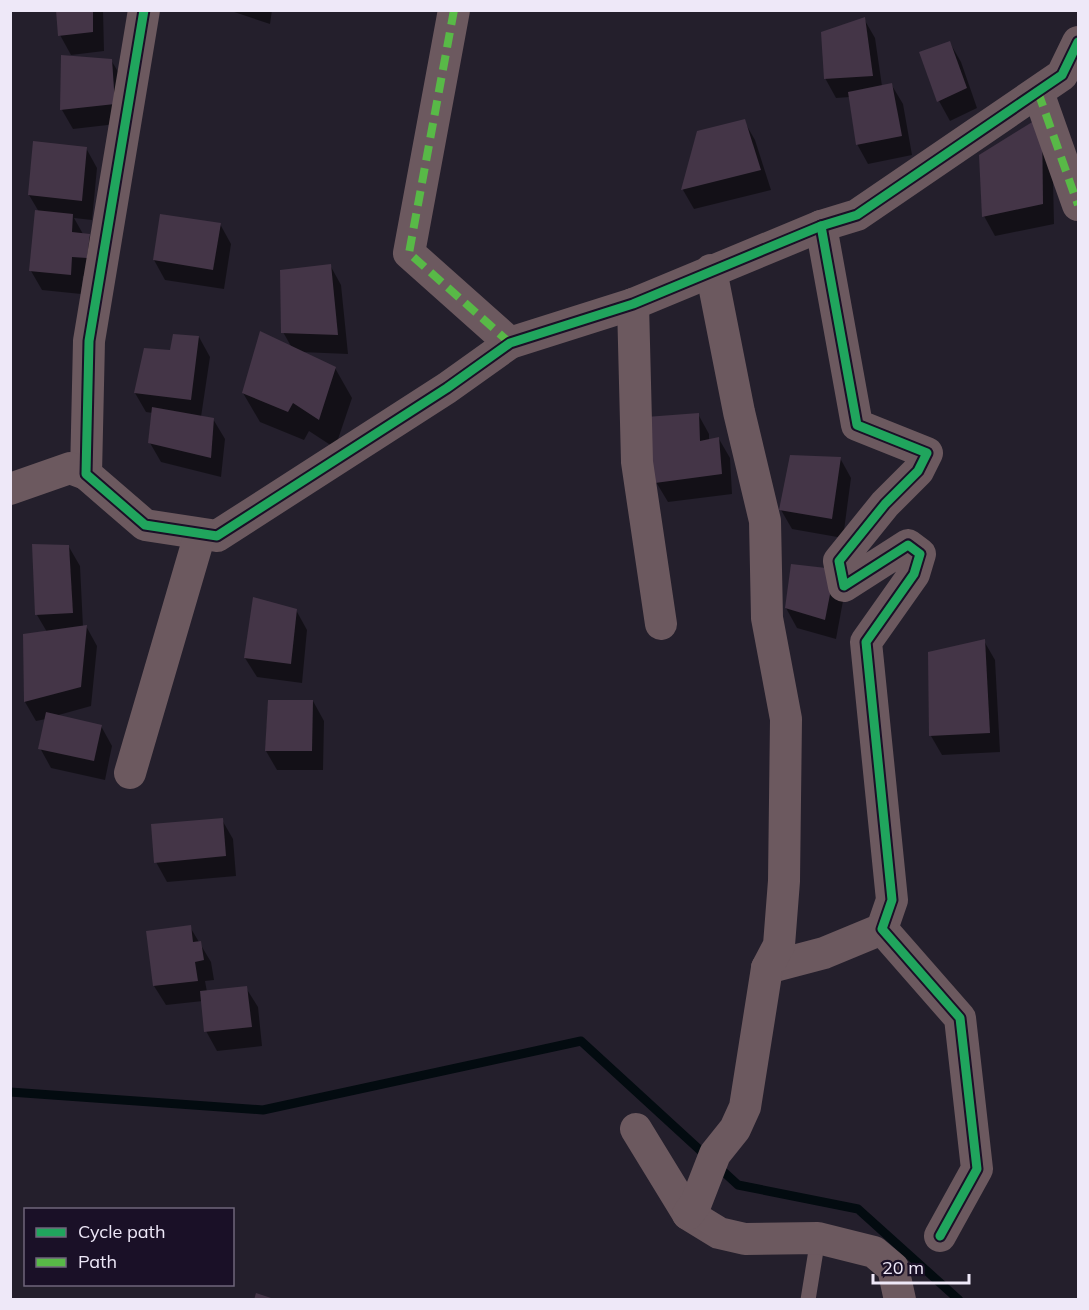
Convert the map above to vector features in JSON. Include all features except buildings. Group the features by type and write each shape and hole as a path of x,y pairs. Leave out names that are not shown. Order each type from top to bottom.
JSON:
{"street":[{"path":"86,474 89,341 144,10"},
{"path":"454,10 409,253 510,343"},
{"path":"10,489 70,468 86,474 145,525 217,536 447,388 510,343 633,304 821,226 857,215 1062,75 1078,42"},
{"path":"1038,92 1078,205"},
{"path":"767,968 824,953 882,929 892,900 866,642 914,574 920,554 908,545 844,585 839,561 885,504 918,471 927,453 857,426 821,226"},
{"path":"692,1208 715,1154 735,1129 745,1107 767,968 779,945 783,903 786,719 766,618 765,520 739,412 711,270"},
{"path":"633,304 637,462 661,624"},
{"path":"130,773 200,534"},
{"path":"882,929 960,1018 977,1170 940,1236"},
{"path":"636,1129 692,1208 719,1233 745,1239 818,1238 874,1252 893,1268 900,1299"}],"lane":[{"path":"808,1299 818,1238"}],"waterway":[{"path":"10,1092 263,1110 581,1041 738,1185 858,1209 959,1300"}],"marked path":[{"path":"454,10 409,253 510,343"},
{"path":"1038,92 1078,205"}],"cycle path":[{"path":"144,10 89,341 86,474 145,525 217,536 447,388 510,343 633,304 821,226 857,215 1062,75 1078,42"},
{"path":"821,226 857,425 927,453 918,471 885,504 839,561 844,586 908,545 920,554 914,574 866,642 892,900 882,929 960,1018 977,1169 940,1236"}]}
